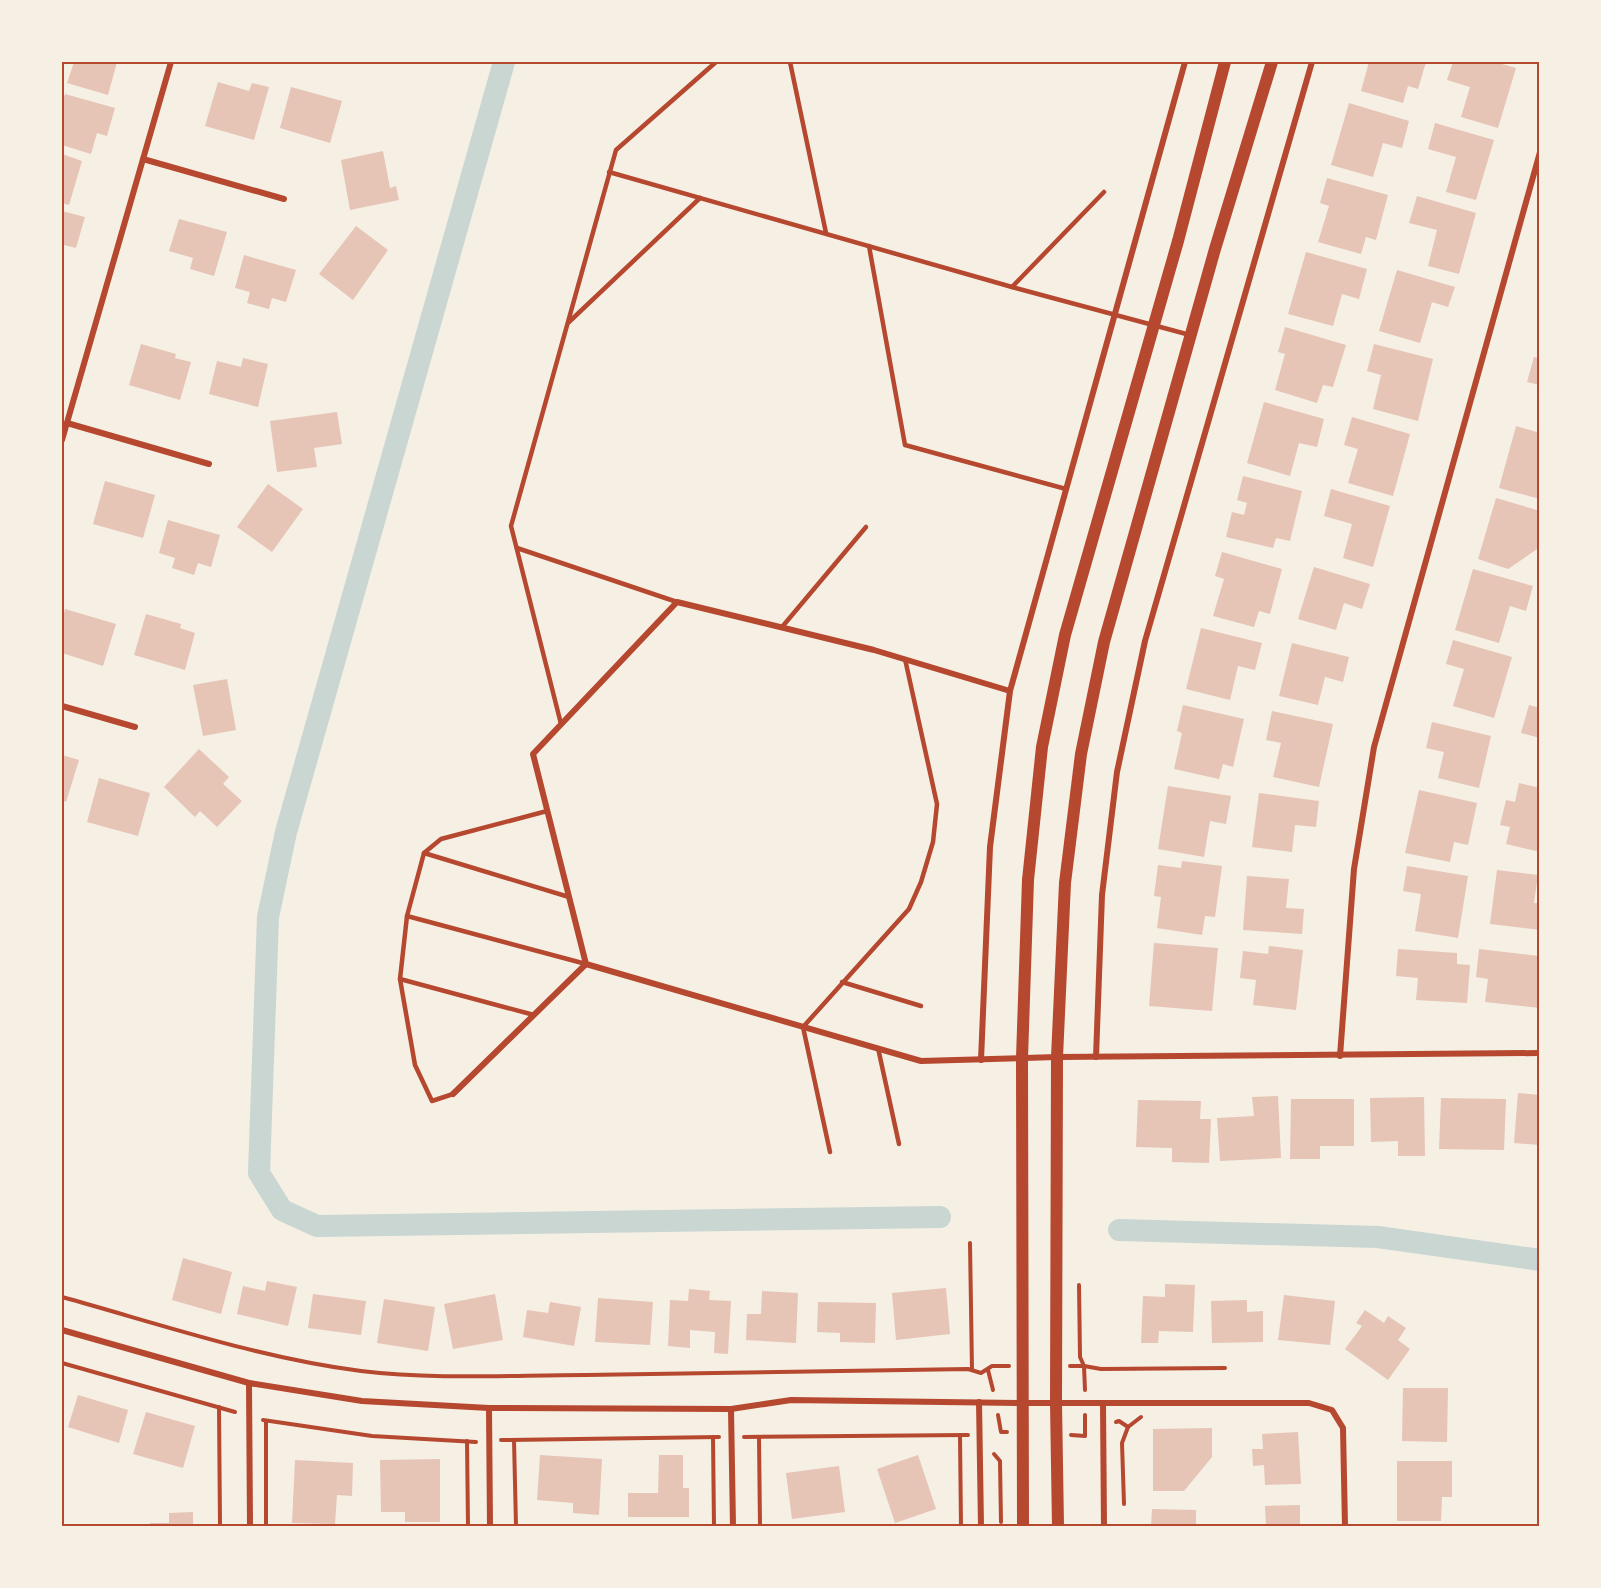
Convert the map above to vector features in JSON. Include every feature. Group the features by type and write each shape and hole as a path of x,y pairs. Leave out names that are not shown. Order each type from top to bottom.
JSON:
{"main road":[{"path":"1023,1527 1022,1058 1028,880 1042,747 1065,635 1154,326 1225,62"},
{"path":"1058,1527 1057,1057 1065,883 1081,754 1104,642 1191,335 1272,62"}],"street":[{"path":"62,440 171,62"},
{"path":"981,1060 990,847 1010,691 1185,62"},
{"path":"1096,1057 1102,895 1118,772 1145,641 1312,62"},
{"path":"1340,1056 1354,869 1374,747 1539,152"},
{"path":"143,159 284,199"},
{"path":"67,423 208,464"},
{"path":"586,964 533,754 677,602 905,659 1010,691"},
{"path":"62,706 135,727"},
{"path":"586,964 921,1061 1057,1057 1539,1053"},
{"path":"453,1094 586,964"},
{"path":"62,1330 249,1383 362,1401 489,1408 731,1409 791,1400 1022,1403 1309,1402 1332,1410 1343,1428 1345,1527"},
{"path":"249,1383 250,1527"},
{"path":"979,1402 981,1527"},
{"path":"1103,1403 1104,1527"},
{"path":"489,1408 490,1527"},
{"path":"731,1409 733,1527"}],"lane":[{"path":"561,724 511,526 616,150 716,62"},
{"path":"790,62 826,233"},
{"path":"609,172 1114,316 1191,335"},
{"path":"1012,287 1104,192"},
{"path":"567,324 700,198"},
{"path":"869,246 905,445 1066,489"},
{"path":"782,627 866,527"},
{"path":"517,548 677,602"},
{"path":"830,1152 803,1027 909,909 921,882 933,842 937,804 905,659"},
{"path":"453,1094 432,1101 419,1074 415,1065 400,979 407,916 424,853 441,838 547,811"},
{"path":"424,853 569,897"},
{"path":"407,916 586,964"},
{"path":"400,979 534,1015"},
{"path":"842,982 921,1006"},
{"path":"878,1048 899,1144"}],"path":[{"path":"970,1243 972,1370"},
{"path":"1079,1285 1080,1357 1084,1366 1101,1369 1226,1368"},
{"path":"62,1297 299,1360 372,1372 416,1375 519,1375 972,1370 981,1373 988,1370"},
{"path":"62,1363 266,1421 372,1436 467,1441 960,1436 1001,1432"},
{"path":"219,1407 220,1527"},
{"path":"266,1421 266,1527"},
{"path":"960,1436 961,1527"},
{"path":"713,1437 714,1527"},
{"path":"759,1437 760,1527"},
{"path":"514,1440 516,1527"},
{"path":"467,1441 468,1527"},
{"path":"998,1459 1000,1461 1001,1522"}],"building":[{"path":"74,62 117,62 108,95 67,83"},
{"path":"1369,62 1426,62 1418,89 1408,86 1403,103 1361,91"},
{"path":"1453,62 1495,62 1516,68 1498,128 1461,117 1470,87 1447,80"},
{"path":"218,82 249,91 252,83 269,87 254,140 205,126"},
{"path":"291,87 342,101 330,143 280,128"},
{"path":"65,94 115,108 107,136 97,133 91,154 62,145 62,105"},
{"path":"1349,103 1409,121 1402,148 1383,143 1373,177 1331,165"},
{"path":"1435,123 1494,140 1476,200 1446,192 1456,157 1428,149"},
{"path":"383,151 390,188 396,186 399,200 350,210 341,160"},
{"path":"62,154 82,161 69,205 62,203"},
{"path":"1327,178 1388,195 1376,240 1366,237 1361,254 1318,242 1329,206 1320,203"},
{"path":"1417,196 1476,213 1459,274 1428,266 1437,230 1409,223"},
{"path":"62,211 85,217 76,248 64,245 62,249"},
{"path":"179,219 227,232 214,276 190,269 193,258 169,251"},
{"path":"356,226 388,250 353,300 319,274"},
{"path":"1306,252 1367,269 1359,299 1342,294 1333,326 1288,314"},
{"path":"244,255 296,270 286,302 272,298 269,309 247,303 250,292 235,288"},
{"path":"1397,270 1455,287 1448,307 1432,302 1420,343 1379,331"},
{"path":"1285,327 1346,345 1333,387 1323,385 1317,403 1275,390 1285,354 1278,352"},
{"path":"141,344 176,354 175,358 191,362 180,400 129,385"},
{"path":"1374,344 1433,359 1418,421 1373,409 1381,375 1367,371"},
{"path":"1534,357 1540,359 1540,385 1527,382"},
{"path":"243,358 268,364 258,407 209,394 217,361 241,367"},
{"path":"1264,402 1324,419 1317,447 1299,443 1290,476 1247,463"},
{"path":"337,412 342,444 314,448 317,467 277,472 270,421"},
{"path":"1352,417 1410,434 1393,496 1348,483 1358,449 1344,445"},
{"path":"1516,426 1540,433 1540,499 1499,488"},
{"path":"1243,476 1302,491 1290,541 1276,538 1273,548 1226,537 1232,512 1244,515 1247,503 1237,500"},
{"path":"105,481 155,495 143,538 93,524"},
{"path":"268,484 303,509 272,552 237,527"},
{"path":"1331,489 1390,506 1373,567 1343,558 1352,524 1324,516"},
{"path":"1496,498 1540,511 1540,547 1508,569 1478,559"},
{"path":"168,520 220,535 211,567 198,563 194,575 172,568 175,558 159,553"},
{"path":"1222,552 1282,569 1270,614 1259,611 1254,627 1213,616 1224,579 1215,576"},
{"path":"1314,567 1370,584 1362,609 1344,603 1336,630 1298,619"},
{"path":"1473,569 1533,586 1526,611 1510,606 1499,643 1455,630"},
{"path":"65,609 116,624 103,666 62,653 62,622"},
{"path":"146,614 181,624 180,628 195,633 185,670 134,655"},
{"path":"1201,628 1262,643 1255,670 1238,666 1230,700 1186,689"},
{"path":"1453,640 1512,657 1494,718 1453,706 1464,669 1446,664"},
{"path":"1292,643 1349,657 1343,682 1325,677 1318,705 1279,696"},
{"path":"227,679 236,730 203,736 193,685"},
{"path":"1183,705 1244,719 1233,767 1223,764 1219,779 1174,769 1182,733 1177,731"},
{"path":"1529,705 1540,708 1540,738 1521,733"},
{"path":"1272,711 1333,724 1319,787 1273,777 1281,743 1266,740"},
{"path":"1432,722 1491,736 1479,788 1438,778 1444,752 1426,748"},
{"path":"199,749 229,777 223,784 242,801 217,827 200,811 195,817 164,787"},
{"path":"62,755 79,760 66,802 62,800"},
{"path":"99,778 150,793 138,836 87,822"},
{"path":"1519,783 1540,788 1540,852 1506,844 1510,827 1500,825 1506,800 1515,802"},
{"path":"1168,786 1231,796 1226,824 1210,821 1204,857 1158,849"},
{"path":"1419,790 1477,803 1468,845 1454,842 1450,862 1405,853"},
{"path":"1259,793 1319,801 1316,827 1295,825 1292,852 1252,847"},
{"path":"1182,861 1222,866 1215,917 1205,916 1202,935 1157,928 1161,897 1154,896 1158,865 1181,868"},
{"path":"1407,866 1468,876 1458,938 1415,931 1421,894 1403,891"},
{"path":"1497,870 1538,875 1534,903 1540,903 1540,930 1490,924"},
{"path":"1247,876 1289,879 1286,908 1304,909 1302,934 1243,930"},
{"path":"1154,943 1218,948 1212,1011 1149,1006"},
{"path":"1269,946 1303,950 1296,1010 1253,1005 1256,980 1240,978 1243,951 1268,954"},
{"path":"1398,949 1457,953 1457,964 1470,965 1467,1003 1416,1000 1418,978 1396,976"},
{"path":"1479,949 1540,956 1540,1008 1485,1002 1488,979 1476,977"},
{"path":"1518,1093 1540,1095 1540,1145 1514,1143"},
{"path":"1278,1096 1281,1158 1220,1161 1217,1118 1254,1116 1252,1097"},
{"path":"1424,1097 1425,1156 1398,1156 1398,1141 1371,1142 1370,1098"},
{"path":"1441,1098 1506,1099 1504,1150 1439,1149"},
{"path":"1291,1099 1354,1099 1354,1146 1320,1146 1320,1159 1290,1159"},
{"path":"1138,1100 1201,1101 1200,1119 1211,1119 1209,1163 1172,1162 1172,1148 1136,1147"},
{"path":"183,1258 232,1272 221,1314 172,1300"},
{"path":"267,1281 297,1287 288,1326 237,1314 243,1286 265,1291"},
{"path":"1165,1284 1195,1285 1193,1332 1159,1331 1158,1343 1141,1343 1143,1296 1165,1297"},
{"path":"946,1288 950,1334 896,1340 892,1293"},
{"path":"689,1289 710,1291 709,1300 731,1301 728,1354 714,1353 715,1332 690,1330 690,1348 668,1346 670,1300 688,1301"},
{"path":"762,1291 798,1293 796,1343 746,1340 747,1314 761,1314"},
{"path":"313,1294 366,1301 361,1335 308,1328"},
{"path":"495,1294 503,1340 453,1349 444,1304"},
{"path":"1284,1295 1335,1301 1330,1345 1278,1340"},
{"path":"598,1298 653,1302 650,1345 595,1342"},
{"path":"384,1299 435,1307 428,1351 377,1343"},
{"path":"1247,1300 1247,1312 1263,1311 1263,1342 1212,1343 1211,1301"},
{"path":"550,1302 581,1307 574,1346 523,1337 527,1310 548,1313"},
{"path":"818,1302 876,1303 875,1343 840,1342 840,1333 817,1332"},
{"path":"1365,1310 1384,1323 1388,1316 1406,1328 1398,1340 1410,1349 1388,1380 1345,1349 1362,1326 1356,1323"},
{"path":"1403,1388 1448,1388 1447,1442 1402,1441"},
{"path":"78,1395 128,1410 119,1443 68,1427"},
{"path":"146,1412 195,1426 183,1468 133,1454"},
{"path":"1212,1428 1212,1457 1184,1491 1153,1491 1153,1429"},
{"path":"1298,1432 1301,1484 1265,1485 1264,1465 1253,1466 1252,1449 1263,1449 1262,1434"},
{"path":"540,1455 602,1459 599,1515 573,1513 573,1503 537,1500"},
{"path":"659,1455 683,1455 683,1488 689,1488 689,1517 628,1517 628,1493 658,1493"},
{"path":"918,1455 936,1509 895,1523 877,1469"},
{"path":"440,1459 440,1522 405,1522 405,1512 381,1512 380,1460"},
{"path":"295,1460 353,1463 352,1496 337,1495 335,1524 292,1523"},
{"path":"1397,1461 1452,1461 1452,1497 1442,1497 1441,1521 1397,1521"},
{"path":"839,1466 845,1512 792,1519 786,1473"},
{"path":"1300,1505 1300,1526 1266,1526 1265,1506"},
{"path":"1152,1509 1196,1510 1196,1526 1151,1526"},
{"path":"193,1512 193,1526 150,1526 150,1523 169,1523 169,1513"}],"waterway":[{"path":"504,62 286,832 268,917 259,1173 282,1210 317,1226 940,1217"},
{"path":"1119,1230 1378,1237 1540,1260"}]}
